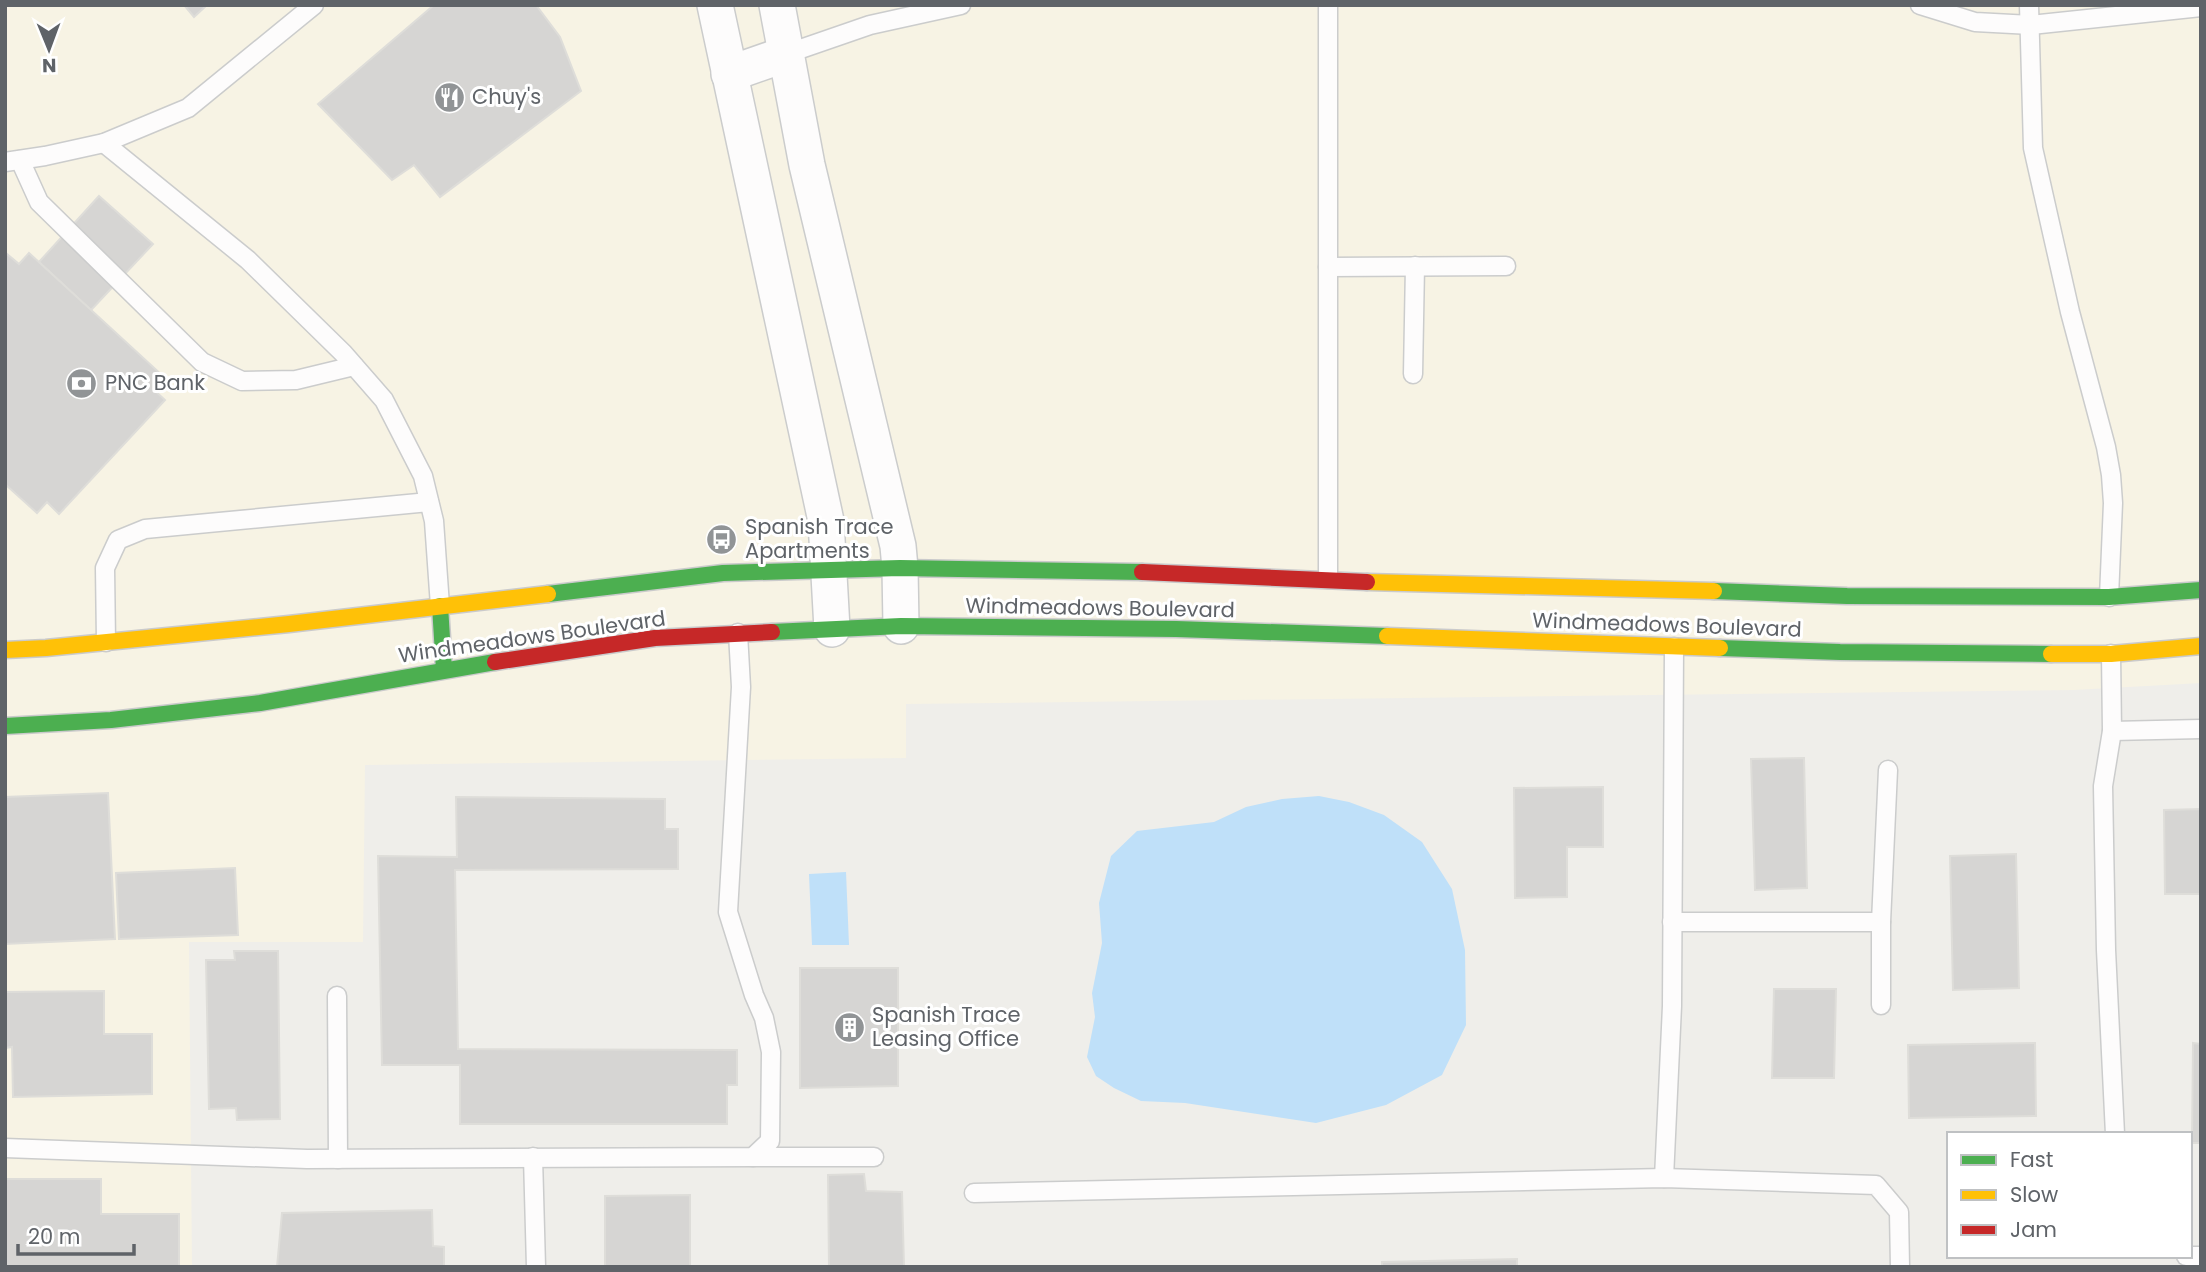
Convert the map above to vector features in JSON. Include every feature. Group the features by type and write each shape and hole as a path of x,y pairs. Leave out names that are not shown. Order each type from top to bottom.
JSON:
{"street":[{"path":"715,5 826,521 832,629"},
{"path":"777,5 807,165 898,547 901,626"},
{"path":"729,74 786,54"},
{"name":"Windmeadows Boulevard","path":"5,650 106,642 723,573 900,568 1172,572 1328,586 1409,584 1674,595 1847,596 2110,603 2201,590"},
{"path":"440,606 444,670"},
{"name":"Windmeadows Boulevard","path":"5,726 111,720 260,703 444,670 655,638 901,626 1328,628 1674,641 1840,652 2201,646"}],"lane":[{"path":"786,54 870,25 961,5"},
{"path":"1328,5 1328,586"},
{"path":"1920,5 1975,22 2031,25 2201,7"},
{"path":"2029,5 2033,148 2111,475 2113,503 2110,603"},
{"path":"304,8 188,108 104,143 13,161 39,202 202,362 242,381 296,380 354,366"},
{"path":"104,143 248,260 354,366 384,400 423,476 433,521 440,606"},
{"path":"1413,374 1415,266"},
{"path":"1328,267 1506,266"},
{"path":"106,642 105,568 118,540 145,529 429,502"},
{"path":"738,633 741,687 728,912 764,1018 771,1052 770,1141 753,1157"},
{"path":"1664,1178 1672,1006 1674,641"},
{"path":"2111,648 2112,731 2103,786 2106,950 2115,1132"},
{"path":"2112,731 2201,729"},
{"path":"1881,1005 1881,922 1888,770"},
{"path":"1672,922 1881,922"},
{"path":"337,996 338,1159"},
{"path":"5,1148 338,1159 874,1157"},
{"path":"533,1157 536,1267"},
{"path":"974,1192 1664,1178 1876,1185 1899,1212 1900,1267"}],"shaded area":[{"path":"5,5 2201,5 2201,683 2074,690 906,704 906,758 365,765 363,942 189,942 192,1267 5,1267"}],"water":[{"path":"1319,796 1349,802 1384,815 1422,842 1452,889 1465,950 1466,1025 1442,1075 1386,1105 1316,1123 1185,1103 1141,1101 1096,1076 1087,1057 1095,1017 1092,993 1102,943 1099,903 1111,856 1137,831 1214,822 1246,807 1282,799"},
{"path":"846,872 849,945 812,945 809,874"}],"building":[{"path":"184,5 207,5 194,17"},
{"name":"Chuy's","path":"434,5 536,5 560,37 581,91 440,197 414,165 392,180 318,104"},
{"path":"99,196 153,244 91,310 39,262"},
{"name":"PNC Bank","path":"29,253 164,377 153,389 165,400 59,514 47,502 37,513 5,484 5,255 19,264"},
{"path":"1804,758 1807,888 1755,890 1751,759"},
{"path":"1603,787 1603,847 1567,847 1567,897 1515,898 1514,788"},
{"path":"108,793 115,939 5,944 5,797"},
{"path":"456,797 665,799 665,829 678,829 678,869 455,870 458,1049 737,1050 737,1085 727,1085 727,1124 460,1124 460,1065 382,1065 378,856 457,857"},
{"path":"2201,809 2201,894 2165,894 2164,810"},
{"path":"2016,854 2019,988 1953,990 1950,856"},
{"path":"235,868 238,935 119,939 116,873"},
{"path":"234,951 278,951 280,1119 237,1120 236,1108 209,1109 206,960 235,960"},
{"name":"Spanish Trace Leasing Office","path":"800,968 898,968 898,1086 800,1088"},
{"path":"1774,989 1836,989 1834,1078 1772,1078"},
{"path":"104,991 104,1034 152,1034 152,1094 13,1097 12,1047 5,1048 5,992"},
{"path":"2035,1043 2036,1116 1909,1118 1908,1045"},
{"path":"2193,1043 2201,1044 2201,1143 2192,1143"},
{"path":"864,1174 866,1191 902,1192 904,1267 829,1267 828,1175"},
{"path":"5,1179 101,1179 101,1214 179,1214 179,1267 5,1267"},
{"path":"690,1195 690,1267 605,1267 605,1196"},
{"path":"432,1210 433,1246 444,1247 444,1267 277,1267 282,1213"},
{"path":"1517,1259 1517,1267 1382,1267 1382,1262"}],"traffic: fast":[{"path":"548,594 723,573 900,568 1142,572"},
{"path":"1714,591 1847,596 2109,597 2201,590"},
{"path":"440,606 444,670"},
{"path":"772,632 901,626 1176,629 1387,636"},
{"path":"1720,648 2051,654"},
{"path":"5,726 111,720 260,703 495,662"}],"traffic: slow":[{"path":"1367,582 1714,591"},
{"path":"5,650 289,624 548,594"},
{"path":"1387,636 1720,648"},
{"path":"2051,654 2111,654 2201,646"}],"traffic: jam":[{"path":"1142,572 1367,582"},
{"path":"495,662 655,638 772,632"}],"place":[{"name":"Chuy's","path":"449,97"},
{"name":"PNC Bank","path":"82,383"},
{"name":"Spanish Trace Apartments","path":"722,539"},
{"name":"Spanish Trace Leasing Office","path":"849,1027"}]}
